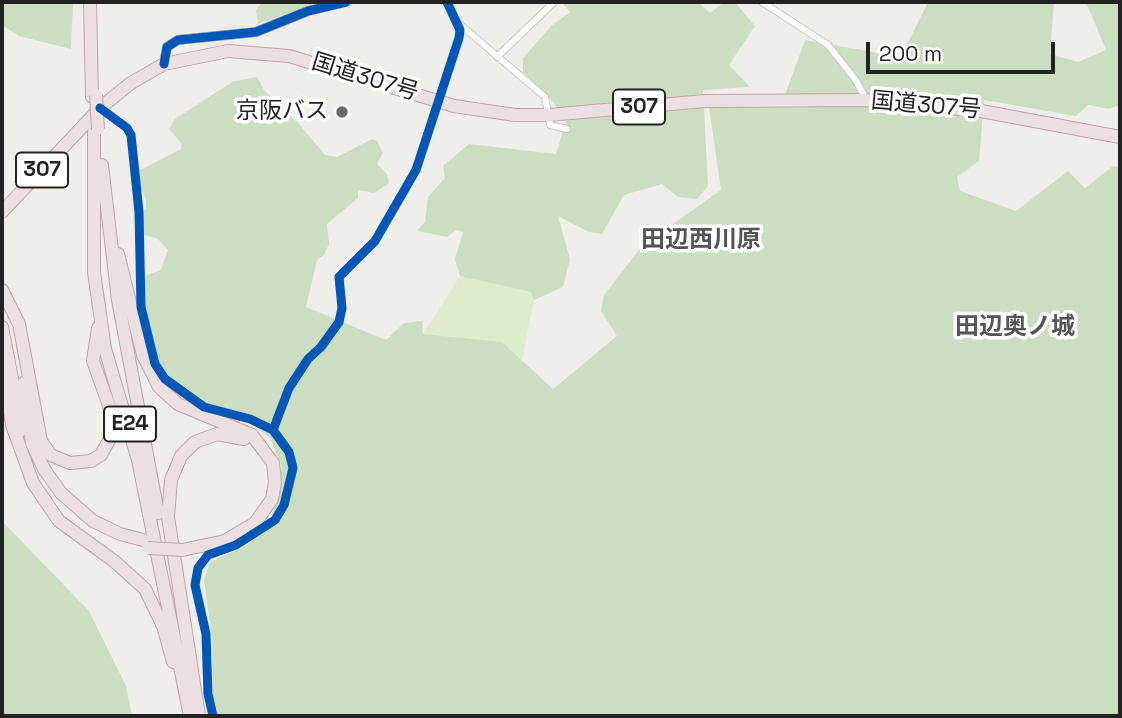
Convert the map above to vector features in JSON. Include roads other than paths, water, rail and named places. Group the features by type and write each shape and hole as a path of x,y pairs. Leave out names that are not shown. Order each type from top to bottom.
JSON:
{"highway":[{"name":"E24","path":"92,2 96,100 94,263 100,315 108,363 138,460 189,716"},
{"name":"国道307号","path":"2,212 96,100 164,64 228,51 289,56 437,101 482,111 547,115 705,102 866,100 981,111 1120,136"},
{"name":"E24","path":"96,130 118,300 199,716"},
{"path":"2,327 21,429 39,472 63,504 83,521 117,539 147,544 181,546 225,541 255,523 272,499 275,475 268,453 252,436 178,404 159,387 150,373 127,293 100,149"},
{"path":"4,293 19,324 41,441 51,455 70,463 91,461 101,455 113,433 112,414 93,361 100,315"},
{"path":"4,293 26,394 32,443 44,469 61,493 87,516 111,530 147,544"},
{"path":"2,359 12,425 33,483 59,521 114,561 145,589 163,626 189,716"},
{"path":"181,546 233,531 247,522 263,505 270,487 266,461 248,442 234,435 217,434 195,442 181,456 171,480 168,517 199,716"}],"street":[{"path":"164,64 167,47 178,40 256,32 309,11 346,2"},
{"path":"273,430 289,388 308,359 321,347 339,322 342,308 339,277 375,241 408,188 460,38 447,2"},
{"path":"497,57 554,2"},
{"path":"762,2 828,45 855,79 866,100"},
{"path":"456,21 545,97 550,125 567,129"},
{"path":"96,100 127,128 131,135 139,212 141,307 155,364 166,379 204,407 250,419 273,430 289,452 293,467 284,505 275,520 236,545 208,555 198,568 195,585 206,635 208,694 213,716"}],"place":[{"name":"京阪バス","path":"342,112"}],"district":[{"name":"田辺西川原","path":"701,240"},
{"name":"田辺奥ノ城","path":"1015,327"}]}
